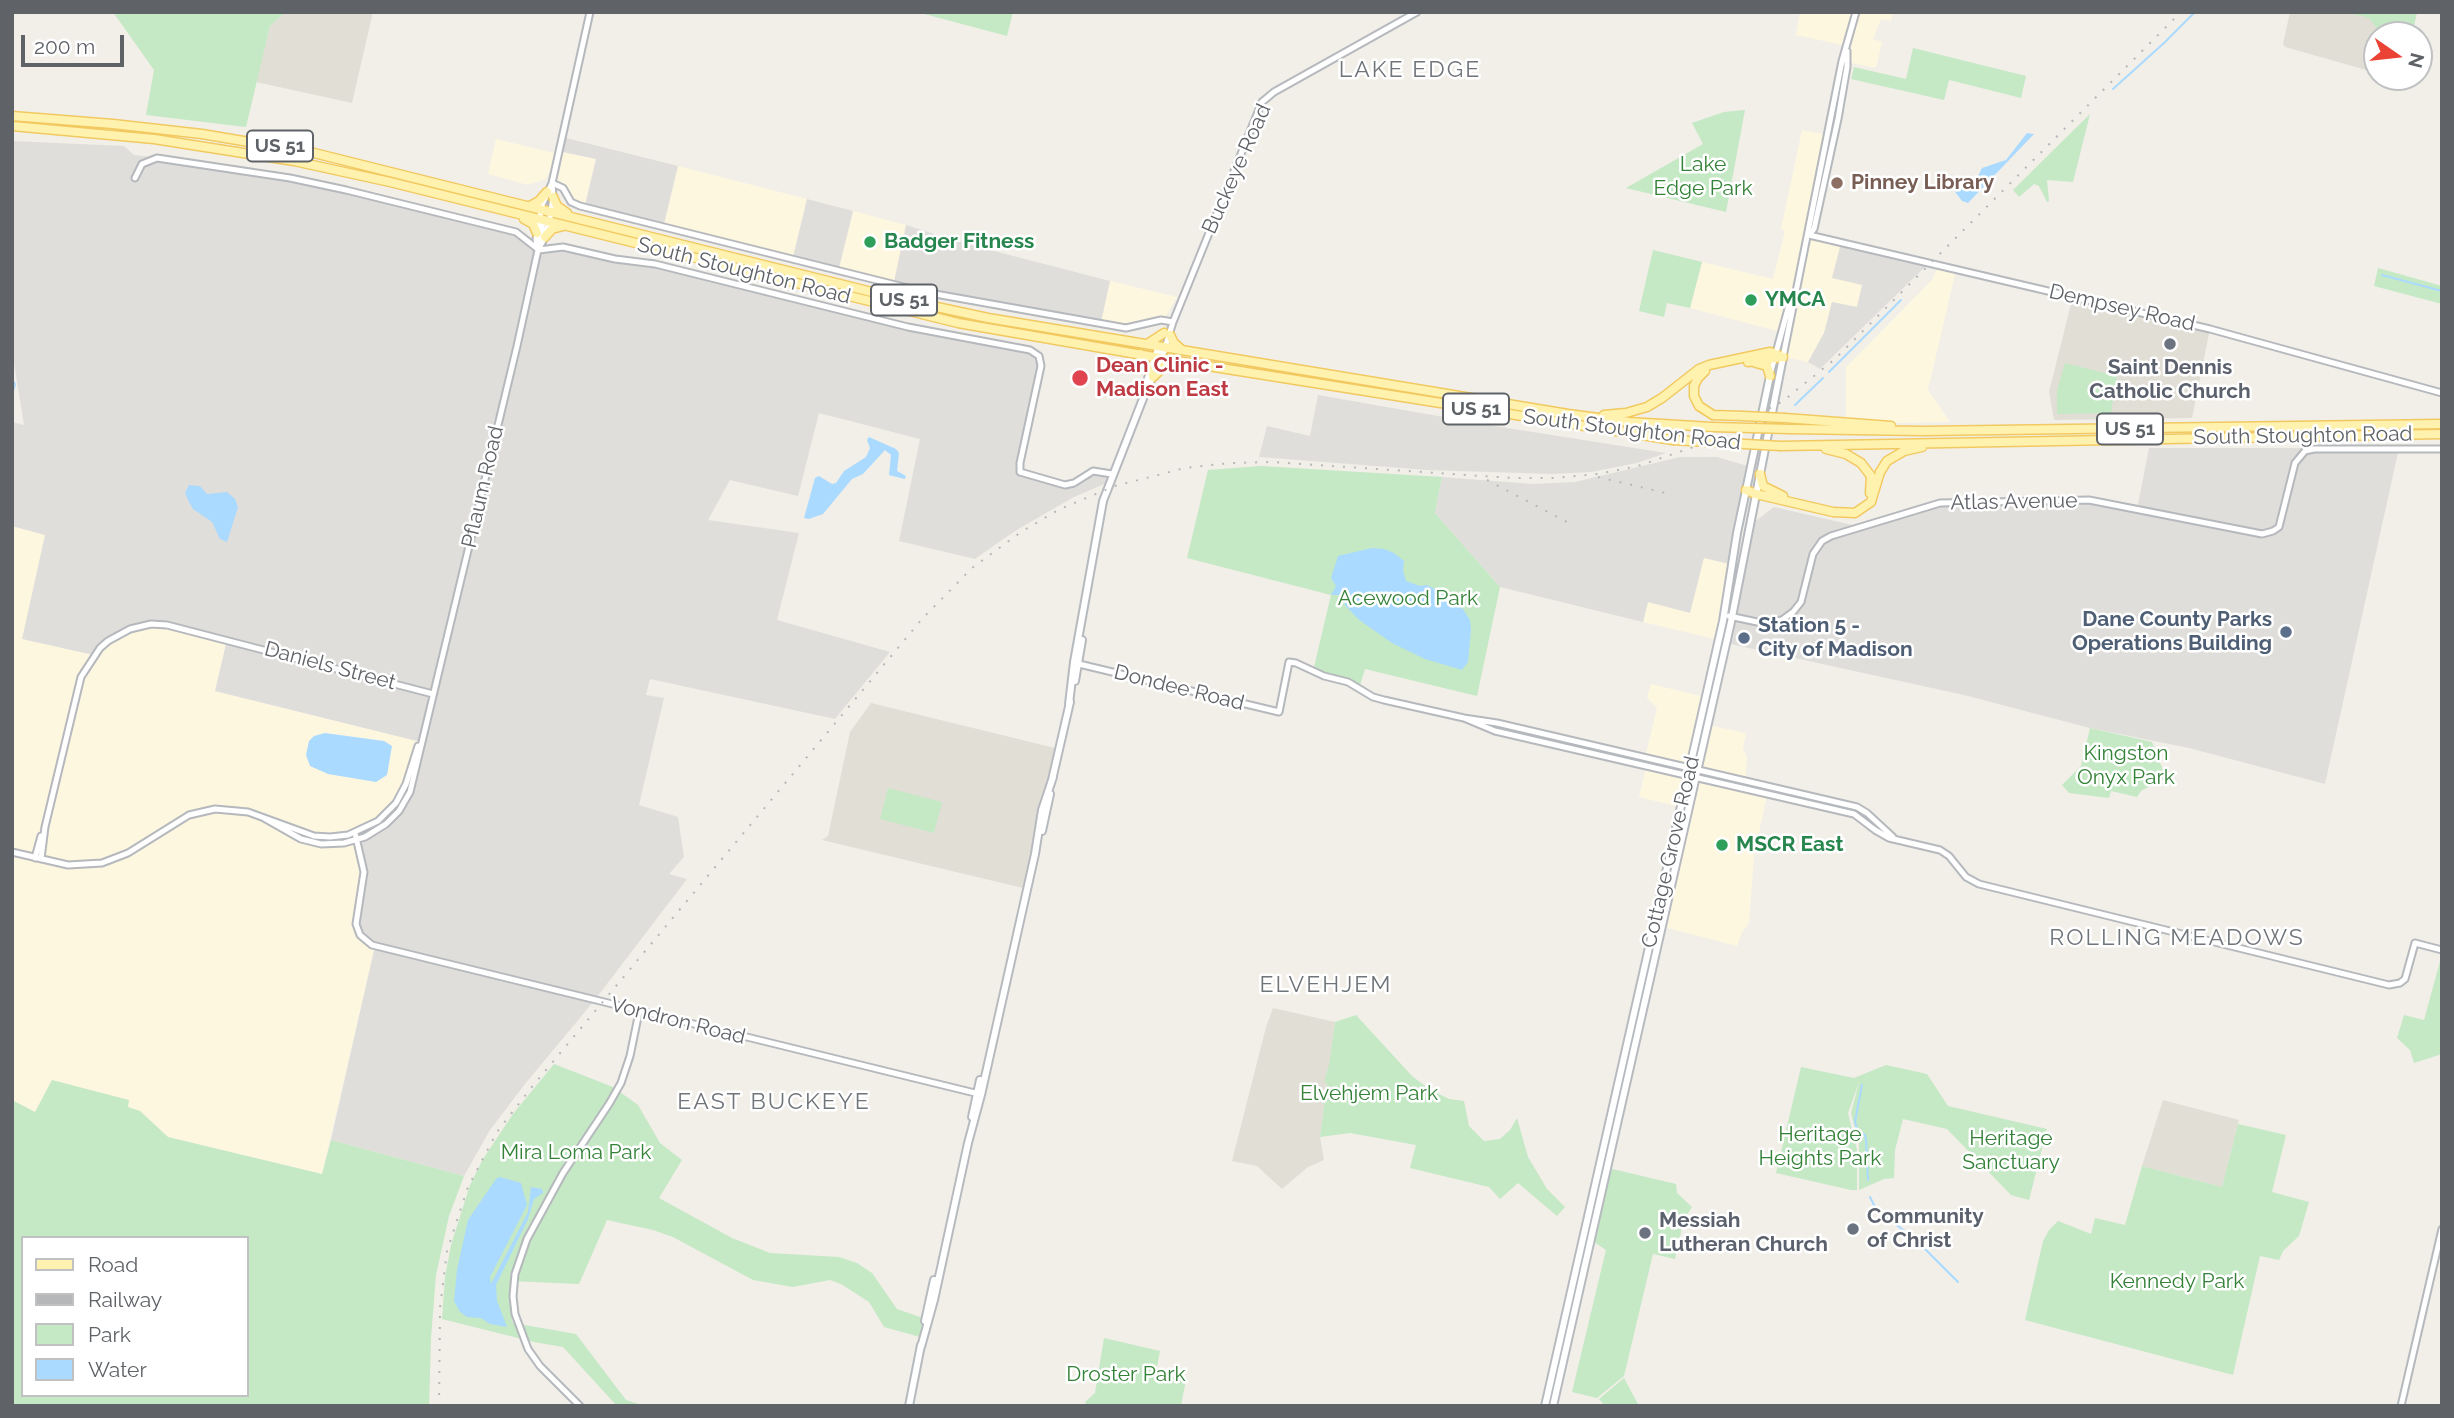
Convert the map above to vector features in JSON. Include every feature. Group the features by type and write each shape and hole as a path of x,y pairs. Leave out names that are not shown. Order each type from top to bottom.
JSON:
{"main road":[{"name":"South Stoughton Road","path":"12,116 113,124 253,142 344,159 530,206 563,226 969,325 1140,354 1182,350 1629,422 1712,427 1967,431 2442,422"},
{"name":"South Stoughton Road","path":"12,126 154,139 247,152 339,170 520,215 572,217 955,311 1147,344 1176,360 1673,440 1802,446 2442,434"},
{"path":"530,206 550,195 558,208 572,217"},
{"path":"485,206 614,228"},
{"path":"520,215 533,224 541,235 563,226"},
{"path":"1147,344 1167,334 1182,350"},
{"path":"1059,341 1070,340 1250,362"},
{"path":"909,1406 1079,664 1103,500 1160,352"},
{"path":"1140,354 1151,374"},
{"path":"1777,356 1704,372 1696,381 1694,391 1699,406 1709,414 1967,431"},
{"path":"1568,414 1610,415 1631,412 1662,398 1703,367 1777,356"},
{"name":"Cottage Grove Road","path":"1545,1406 1688,773 1728,616 1760,474 1777,356"},
{"path":"1151,374 1176,360"},
{"path":"1739,363 1763,364 1767,366 1770,376"},
{"name":"Cottage Grove Road","path":"1553,1406 1697,774 1728,616 1746,490 1770,376"},
{"path":"2293,426 2294,436"},
{"path":"1746,490 1841,513 1851,513 1869,505 1884,465 1894,455 1904,451 1921,447 2043,442"},
{"path":"1756,492 1846,509 1861,505 1870,494 1871,476 1861,463 1838,451 1802,446"},
{"path":"1760,474 1763,486 1783,496"},
{"path":"1069,704 1074,662 1084,617"}],"street":[{"name":"Pflaum Road","path":"356,837 381,828 403,806 416,774 538,250 590,12"},
{"name":"Buckeye Road","path":"1160,352 1251,125 1264,99 1417,12"},
{"name":"Cottage Grove Road","path":"1770,376 1794,307 1809,235 1814,229 1838,119 1854,12"},
{"path":"135,178 144,162 157,158 252,171 516,232 538,250 552,183 564,188 570,202 580,206 924,292 1126,328 1161,320 1173,322"},
{"name":"Dempsey Road","path":"1809,235 2206,328 2442,392"},
{"name":"South Stoughton Road","path":"538,250 563,247 615,259 648,263 908,327 1030,350 1039,356 1041,366 1020,472 1065,485 1074,483 1093,471 1112,474"},
{"name":"Atlas Avenue","path":"1728,616 1762,623 1782,620 1801,602 1813,554 1822,541 1940,503 2089,500 2247,532 2268,533 2278,527 2282,519 2293,468 2299,456 2314,449 2442,449"},
{"name":"Daniels Street","path":"38,858 78,686 87,666 100,648 120,634 151,624 167,625 433,694"},
{"name":"Dondee Road","path":"1079,664 1279,712 1289,662 1348,682 1373,697 1497,723 1688,773"},
{"path":"1688,773 1854,814 1875,831 1940,850 1949,856 1966,877 1979,884 2389,985 2405,979 2415,943 2442,950"},
{"path":"12,852 68,865 102,863 128,853 189,815 209,810 239,810 320,837 356,837"},
{"name":"Vondron Road","path":"356,837 364,872 356,924 363,939 375,946 979,1094"},
{"path":"580,1406 540,1366 526,1346 513,1305 514,1274 527,1239 563,1173 621,1083 639,1012"},
{"path":"2401,1406 2442,1229"}],"shaded area":[{"path":"286,12 373,12 352,103 256,82 270,26"},
{"path":"1800,12 1892,12 1891,21 1881,19 1873,39 1882,42 1876,68 1842,61 1847,46 1796,35"},
{"path":"2290,12 2417,12 2415,21 2363,21 2363,69 2285,47 2283,44"},
{"path":"1802,130 1828,135 1809,235 1841,243 1863,285 1857,307 1832,302 1824,333 1808,362 1783,357 1794,299 1781,332 1690,308 1702,262 1773,279 1785,231 1781,229"},
{"path":"566,138 678,166 664,224 585,205 596,159 563,152"},
{"path":"496,139 554,153 553,164 546,179 528,185 488,174"},
{"path":"12,141 124,146 134,155 200,162 290,178 516,232 534,248 557,247 655,264 908,327 1030,350 1041,359 1020,472 1065,485 1087,473 1112,474 1109,482 1074,497 1015,531 975,559 899,541 920,439 819,413 798,496 730,480 708,520 799,533 777,620 890,652 835,719 650,679 646,695 664,698 639,805 678,817 684,857 669,874 687,879 594,1001 490,1130 464,1176 331,1140 375,946 357,930 364,872 356,837 379,825 398,806 409,788 421,742 215,691 227,640 151,624 120,634 94,655 22,639 45,535 12,526 12,422 24,425 12,351"},
{"path":"563,152 596,159 585,205 573,201 566,186 558,180"},
{"path":"678,166 807,199 793,257 664,224"},
{"path":"807,199 853,211 839,268 793,257"},
{"path":"853,211 906,225 894,282 839,268"},
{"path":"906,225 963,243 1110,281 1101,322 979,301 894,282"},
{"path":"1841,243 1929,263 1820,369 1808,362 1824,333 1832,302 1857,307 1862,285 1832,278"},
{"path":"1939,265 1956,270 1928,390 1950,422 1846,424 1846,367 1932,280"},
{"path":"1110,281 1177,297 1165,317 1131,326 1101,322"},
{"path":"2073,296 2210,329 2192,418 2054,420 2049,392"},
{"path":"1318,395 1666,453 1637,463 1591,472 1552,474 1427,470 1259,457 1267,426 1310,436"},
{"path":"2149,448 2399,448 2325,784 2189,748 2090,728 1964,695 1726,643 1749,526 1774,507 1861,527 1940,503 2087,500 2137,509"},
{"path":"1680,457 1717,457 1751,467 1733,565 1704,558 1690,613 1648,602 1643,622 1500,587 1435,513 1442,477 1533,484 1575,482"},
{"path":"12,526 45,535 23,639 93,655 120,634 151,624 227,639 215,691 421,742 405,797 379,825 375,946 322,1174 168,1137 140,1111 63,1088 48,1120 12,1100"},
{"path":"1703,557 1733,565 1719,640 1643,622 1648,602 1690,612"},
{"path":"1651,684 1705,697 1689,769 1645,758 1657,708 1647,698"},
{"path":"871,703 1055,748 1023,888 822,840 828,836 850,732"},
{"path":"1708,725 1746,733 1743,749 1747,757 1745,782 1698,771"},
{"path":"1646,767 1688,776 1680,807 1639,797"},
{"path":"1696,778 1767,795 1754,856 1749,923 1737,946 1663,927"},
{"path":"1273,1008 1335,1022 1320,1137 1324,1160 1308,1167 1282,1189 1257,1166 1232,1161"},
{"path":"2163,1100 2239,1120 2222,1187 2142,1166"}],"green space":[{"path":"113,12 286,12 270,26 246,127 146,115 154,70"},
{"path":"917,12 1013,12 1007,36"},
{"path":"2417,12 2415,21 2371,21 2361,15 2352,14"},
{"path":"1913,48 2026,76 2021,98 1949,80 1944,100 1851,79 1854,67 1906,79"},
{"name":"Lake Edge Park","path":"1745,110 1726,212 1626,188 1703,144 1692,123 1724,112"},
{"path":"2090,114 2073,182 2047,180 2047,202 2039,186 2034,184 2019,197 2013,190"},
{"path":"1653,250 1702,262 1690,308 1667,303 1664,317 1639,311"},
{"path":"2378,268 2442,286 2442,304 2374,286"},
{"path":"2065,363 2117,376 2111,413 2057,414 2057,391"},
{"name":"Acewood Park","path":"1261,466 1442,477 1435,513 1500,587 1477,696 1365,669 1360,685 1318,670 1314,667 1331,595 1187,558 1208,470"},
{"name":"Kingston Onyx Park","path":"2090,728 2152,742 2166,778 2141,791 2137,797 2111,791 2109,798 2069,793 2062,785 2081,766"},
{"path":"888,788 942,802 934,833 880,819"},
{"path":"2442,954 2442,1054 2414,1063 2410,1050 2397,1038 2404,1015 2424,1020"},
{"name":"Elvehjem Park","path":"1356,1015 1412,1076 1449,1099 1464,1101 1469,1126 1484,1141 1500,1139 1510,1130 1517,1118 1528,1157 1547,1189 1565,1207 1557,1216 1518,1183 1500,1199 1489,1187 1410,1168 1416,1145 1350,1133 1320,1137 1327,1083 1324,1082 1335,1022"},
{"name":"Mira Loma Park","path":"554,1064 613,1087 638,1105 660,1143 682,1160 659,1198 732,1238 770,1253 839,1257 857,1263 872,1273 897,1309 923,1318 920,1337 884,1327 869,1302 841,1284 830,1280 793,1287 753,1280 673,1237 607,1220 579,1284 511,1281 512,1320 513,1323 576,1334 626,1400 645,1406 617,1406 563,1347 442,1319 451,1245 470,1185 483,1159 513,1114"},
{"name":"Heritage Sanctuary","path":"1886,1065 1927,1074 1948,1106 2047,1129 2029,1200 2011,1195 1947,1129 1903,1119 1895,1150 1894,1178 1884,1179 1859,1190 1859,1145 1851,1113 1859,1082 1848,1113 1857,1150 1857,1190 1776,1173 1801,1067 1854,1078"},
{"path":"52,1080 129,1100 128,1107 140,1111 168,1137 322,1174 331,1140 464,1176 449,1216 436,1275 429,1406 12,1406 12,1100 35,1112"},
{"name":"Kennedy Park","path":"2238,1124 2286,1135 2272,1192 2309,1202 2299,1236 2283,1251 2279,1260 2260,1256 2233,1375 2025,1320 2043,1241 2058,1221 2091,1234 2095,1218 2125,1225 2142,1166 2222,1187"},
{"path":"1608,1168 1676,1184 1677,1193 1692,1207 1684,1219 1675,1259 1653,1254 1624,1376 1597,1398 1572,1392 1606,1250 1591,1240"},
{"name":"Droster Park","path":"1104,1338 1160,1351 1156,1372 1186,1380 1181,1405 1184,1406 1087,1406 1085,1402 1095,1393"},
{"path":"1624,1378 1639,1406 1605,1406 1599,1399"}],"water":[{"path":"2027,133 2034,134 1968,203 1962,201 1953,189 1956,180 1975,182 1982,168 2006,160"},
{"path":"869,437 896,449 899,453 897,471 906,476 905,479 889,475 891,455 885,450 863,474 852,479 823,514 804,518 815,478 819,476 832,484 836,483 844,471 866,457 870,448 867,440"},
{"path":"189,485 200,486 207,494 227,492 235,499 238,507 227,542 220,539 212,522 193,509 185,493"},
{"path":"1372,548 1394,553 1404,561 1406,581 1420,586 1427,585 1438,591 1449,603 1463,609 1470,620 1471,630 1468,662 1462,670 1425,659 1392,643 1358,619 1345,605 1342,595 1331,595 1336,586 1331,578 1338,556"},
{"path":"325,733 384,741 392,746 387,775 376,782 328,774 310,766 306,755 309,741 314,736"},
{"path":"500,1177 521,1183 527,1205 490,1277 491,1284 528,1212 531,1187 542,1189 543,1193 534,1199 528,1219 496,1285 497,1301 507,1327 490,1324 481,1318 467,1317 460,1312 454,1301 457,1270 468,1220"}],"waterway":[{"path":"2113,89 2195,12"},
{"path":"2382,275 2442,291"},
{"path":"1829,372 1901,300"},
{"path":"1795,405 1823,378"},
{"path":"12,379 15,384 13,391"},
{"path":"1862,1085 1855,1122 1857,1129 1866,1139 1868,1180"},
{"path":"1870,1197 1884,1215 1917,1241 1958,1282"}],"railway":[{"path":"439,1406 440,1308 447,1251 468,1187 497,1132 922,619 972,568 1021,532 1060,509 1115,486 1185,468 1272,462 1512,478 1553,478 1598,474 1638,466 1711,441 1783,401 1835,359 2181,12"},
{"path":"1598,477 1670,494"},
{"path":"1487,480 1567,522"}],"place":[{"name":"Pinney Library","path":"1837,183"},
{"name":"Badger Fitness","path":"870,242"},
{"name":"YMCA","path":"1751,300"},
{"name":"Saint Dennis Catholic Church","path":"2170,344"},
{"name":"Dean Clinic - Madison East","path":"1080,378"},
{"name":"Dane County Parks Operations Building","path":"2286,632"},
{"name":"Station 5 - City of Madison","path":"1744,638"},
{"name":"MSCR East","path":"1722,845"},
{"name":"Community of Christ","path":"1853,1229"},
{"name":"Messiah Lutheran Church","path":"1645,1233"}],"district":[{"name":"LAKE EDGE","path":"1410,70"},
{"name":"ROLLING MEADOWS","path":"2177,938"},
{"name":"ELVEHJEM","path":"1326,985"},
{"name":"EAST BUCKEYE","path":"774,1102"}],"park label":[{"name":"Heritage Heights Park","path":"1820,1147"}]}
